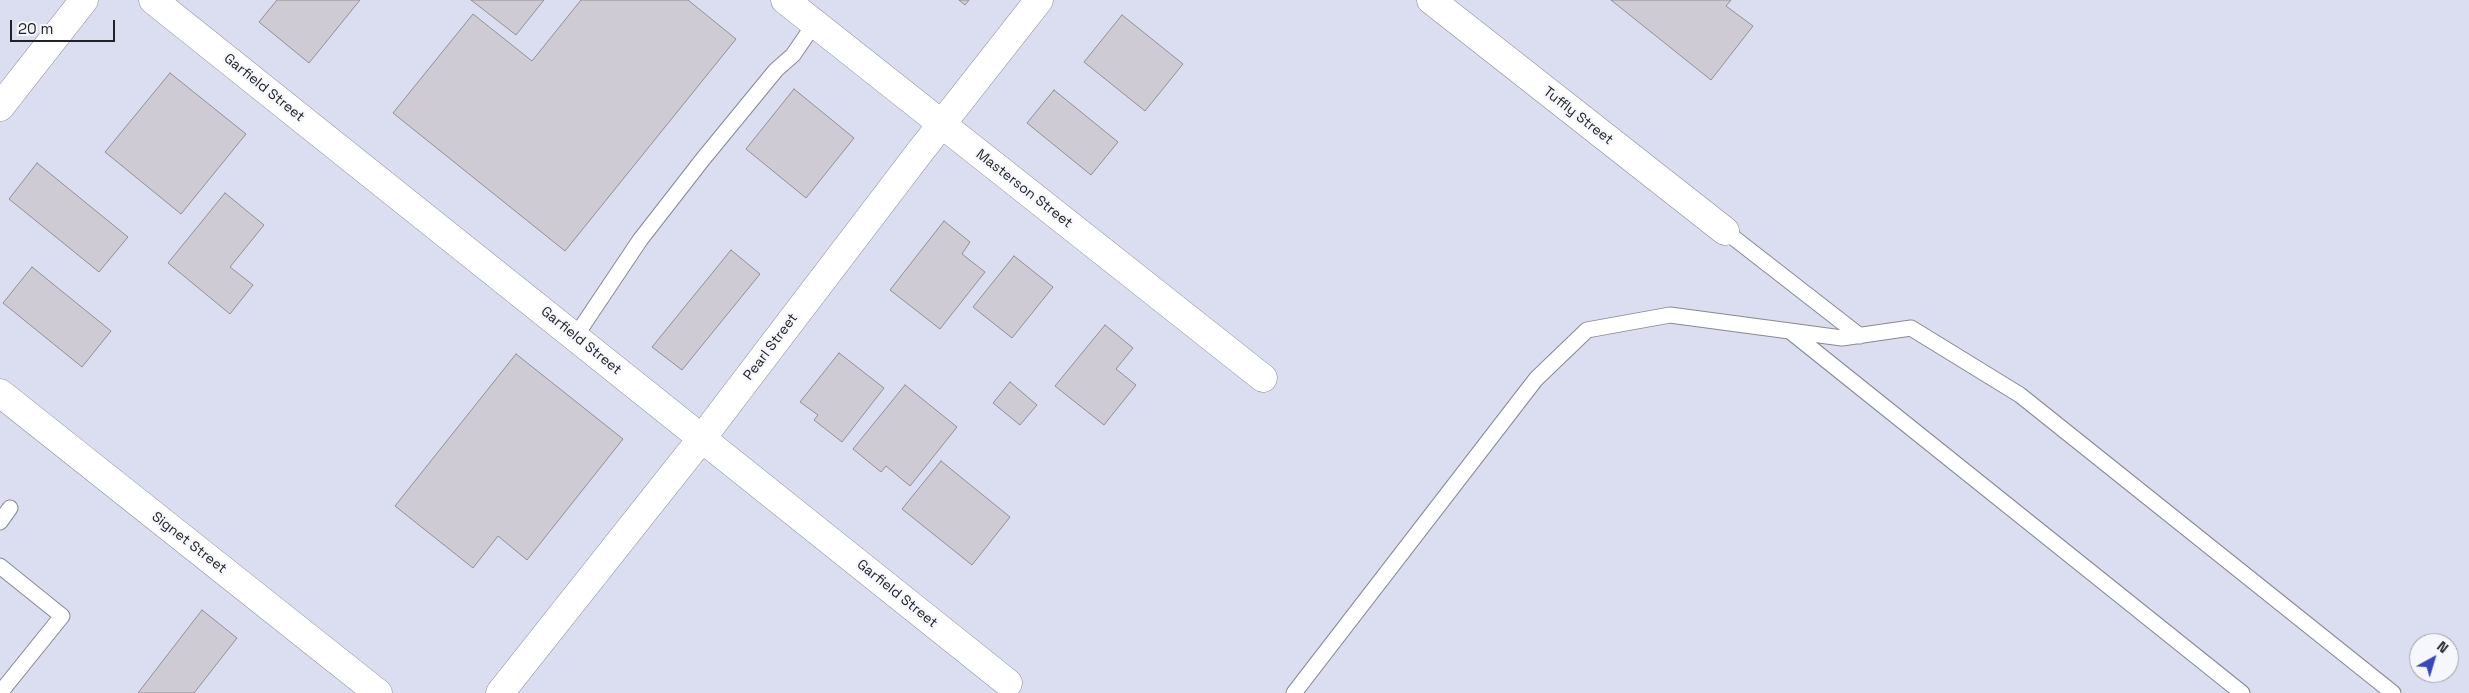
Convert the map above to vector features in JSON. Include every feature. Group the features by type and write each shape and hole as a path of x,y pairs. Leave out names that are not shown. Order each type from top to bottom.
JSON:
{"street":[{"path":"0,107 84,0"},
{"name":"Garfield Street","path":"154,0 1008,683"},
{"name":"Masterson Street","path":"785,0 1263,378"},
{"name":"Pearl Street","path":"500,693 702,438 1039,0"},
{"name":"Tuffly Street","path":"1431,0 1725,231"},
{"name":"Signet Street","path":"0,394 375,692"}],"lane":[{"path":"575,337 646,232 703,158 776,70 792,55 815,24"},
{"path":"1725,231 1860,336"},
{"path":"1294,693 1536,379 1587,330 1670,315 1842,338 1911,328 2020,395 2393,693"},
{"path":"1790,331 2242,693"},
{"path":"0,522 10,508"},
{"path":"0,566 62,616 0,693"}],"shaded area":[{"path":"0,0 2469,0 2469,693 0,693"}],"building":[{"path":"277,0 360,0 309,63 259,22"},
{"path":"471,0 544,0 516,35"},
{"path":"581,0 688,0 736,39 565,251 393,113 473,14 532,61"},
{"path":"959,0 969,0 965,5"},
{"path":"1611,0 1731,0 1726,6 1753,26 1711,80"},
{"path":"1122,15 1183,64 1145,111 1084,62"},
{"path":"170,73 246,134 181,214 105,152"},
{"path":"794,89 854,138 806,198 746,149"},
{"path":"1054,90 1118,142 1091,175 1027,123"},
{"path":"37,163 128,237 99,272 9,199"},
{"path":"225,193 264,225 230,267 253,285 230,314 168,263"},
{"path":"944,221 970,242 962,254 985,272 940,329 890,290"},
{"path":"731,250 760,274 682,370 652,347"},
{"path":"1014,256 1053,287 1012,338 973,307"},
{"path":"32,267 111,331 82,367 3,303"},
{"path":"1105,325 1133,348 1116,369 1136,385 1104,425 1055,386"},
{"path":"839,353 884,388 842,442 814,420 818,415 800,402"},
{"path":"516,354 623,439 527,560 498,536 473,568 395,506"},
{"path":"1010,382 1037,405 1020,425 993,403"},
{"path":"905,385 957,427 910,486 886,466 881,472 853,449"},
{"path":"941,461 1010,517 972,565 902,509"},
{"path":"202,610 237,638 194,693 138,693"}]}
